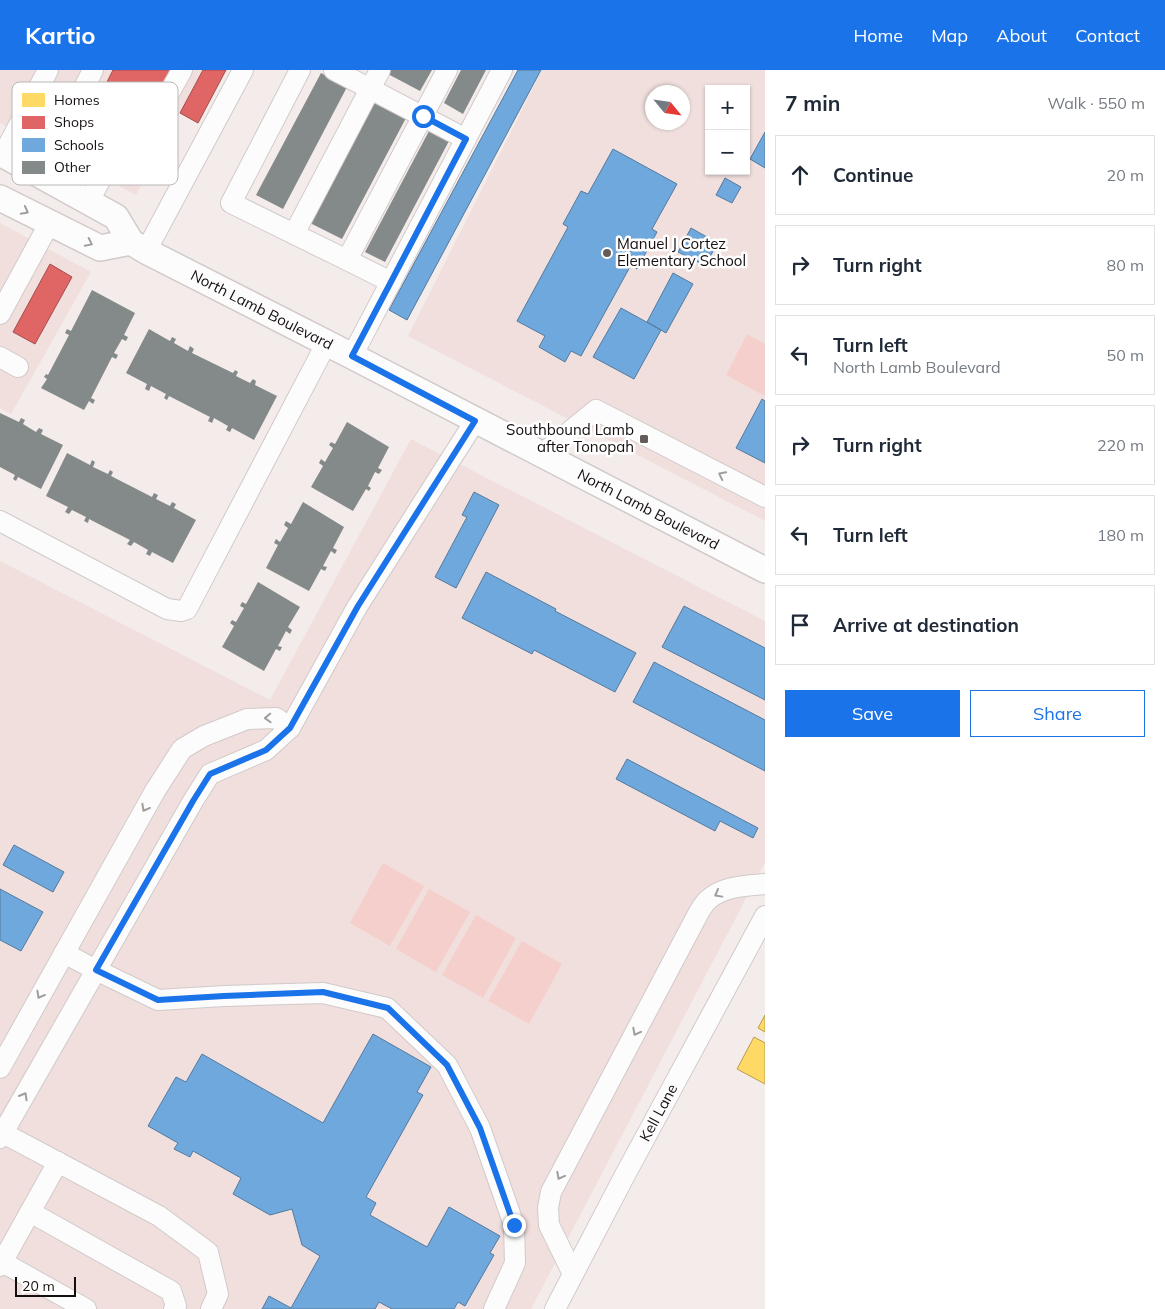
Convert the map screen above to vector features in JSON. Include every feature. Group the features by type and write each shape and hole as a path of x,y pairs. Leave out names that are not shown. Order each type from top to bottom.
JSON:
{"main road":[{"path":"59,185 116,216 139,247"},
{"path":"0,198 100,248 139,247"},
{"name":"North Lamb Boulevard","path":"139,247 765,570"}],"street":[{"path":"41,82 48,70"},
{"path":"87,82 93,70"},
{"path":"175,82 182,70"},
{"path":"178,181 243,70"},
{"path":"300,70 231,203 391,282"},
{"path":"334,70 466,139"},
{"path":"294,234 380,70"},
{"path":"347,260 447,70"},
{"path":"352,356 502,70"},
{"path":"1,154 12,134"},
{"path":"89,201 98,185"},
{"path":"139,247 175,185"},
{"path":"0,314 49,224"},
{"path":"0,520 167,609 181,611 187,609 326,344"},
{"path":"0,357 18,367"},
{"path":"541,455 596,410 765,497"},
{"path":"211,1309 218,1294 208,1252 158,1216 58,1162 1,1136 210,774 266,750 290,728 358,606 475,421"},
{"path":"0,1068 155,791 182,749 204,736 247,719 276,718 290,728"},
{"path":"574,1274 549,1225 548,1208 551,1192 699,912 708,900 718,892 729,888 765,884"},
{"name":"Kell Lane","path":"555,1309 765,916"},
{"path":"64,953 158,1000 323,992 388,1008 447,1065 480,1128 514,1225 515,1262 494,1309"},
{"path":"58,1162 1,1264 86,1309"},
{"path":"30,1212 171,1292 176,1306 174,1309"}],"shaded area":[{"path":"0,70 203,70 178,117 178,82 12,82 12,129 0,123"},
{"name":"Manuel J Cortez Elementary School","path":"542,70 765,70 765,521 408,336"},
{"path":"117,185 141,185 136,195"},
{"path":"0,223 91,272 11,414 0,408"},
{"path":"747,334 765,344 765,396 726,375"},
{"path":"411,439 765,621 765,862 531,1309 0,1309 0,561 270,700"},
{"path":"383,863 424,886 390,946 350,923"},
{"path":"429,889 470,912 436,972 396,949"},
{"path":"476,915 516,938 483,998 442,975"},
{"path":"522,941 562,964 529,1024 488,1001"}],"building: Homes":[{"path":"765,1015 765,1032 758,1028"},
{"path":"754,1037 765,1043 765,1084 737,1069"}],"building: Shops":[{"path":"113,70 173,70 167,82 107,82"},
{"path":"203,70 226,70 198,123 180,113"},
{"path":"50,264 72,277 35,344 13,332"}],"building: Schools":[{"path":"518,70 541,70 407,320 389,310"},
{"path":"765,132 765,168 750,159"},
{"path":"613,149 677,184 652,229 657,232 637,269 631,265 581,356 571,351 565,362 539,347 545,336 517,321 568,227 563,224 581,191 588,194"},
{"path":"725,178 741,187 732,203 716,195"},
{"path":"691,228 717,244 706,264 702,264 678,252"},
{"path":"673,273 693,284 666,333 647,322"},
{"path":"621,308 661,330 634,379 593,357"},
{"path":"762,399 765,401 765,463 736,448"},
{"path":"474,492 499,505 456,588 435,577 467,517 462,515"},
{"path":"486,572 556,609 555,611 636,653 615,692 534,650 532,654 462,618"},
{"path":"684,606 765,648 765,700 662,647"},
{"path":"654,662 765,720 765,771 633,702"},
{"path":"627,759 758,828 753,838 720,821 715,831 616,779"},
{"path":"14,845 64,872 53,892 3,865"},
{"path":"0,889 43,912 21,951 0,940"},
{"path":"373,1034 431,1067 417,1092 423,1095 366,1197 376,1203 370,1215 427,1247 449,1207 500,1236 490,1253 494,1255 465,1306 458,1302 454,1309 392,1309 379,1302 375,1309 262,1309 269,1296 291,1308 320,1256 302,1245 292,1209 270,1215 233,1194 241,1178 193,1151 190,1157 174,1149 178,1143 148,1126 176,1077 186,1082 202,1054 323,1123"}],"building: Other":[{"path":"388,70 432,70 420,91 386,73"},
{"path":"461,70 486,70 463,114 444,103"},
{"path":"321,73 347,87 283,209 256,195"},
{"path":"372,100 406,118 342,239 308,222"},
{"path":"429,131 449,141 385,262 365,252"},
{"path":"92,290 135,313 124,335 128,337 126,341 122,339 114,353 118,355 116,359 112,357 91,398 95,400 93,404 89,401 84,410 41,388 47,379 44,377 46,374 48,375 69,335 65,333 67,329 71,331"},
{"path":"149,329 170,341 172,337 176,339 174,343 188,351 190,346 194,349 192,353 233,373 235,370 238,372 236,376 250,383 253,379 256,381 255,385 277,396 254,440 232,428 230,432 226,430 228,426 214,418 212,423 208,421 210,417 169,396 167,400 164,398 166,394 151,386 149,391 145,389 147,384 126,373"},
{"path":"0,413 19,422 21,418 25,420 23,424 36,432 39,428 43,430 41,434 63,445 41,489 18,477 16,481 13,479 15,475 0,467"},
{"path":"347,422 389,447 378,468 382,470 379,474 375,472 368,486 371,488 369,491 366,489 353,511 311,487 323,466 319,463 321,459 325,462 333,448 329,445 331,442 335,444"},
{"path":"67,453 90,465 92,460 95,462 93,467 108,474 110,470 113,472 111,476 152,497 154,493 158,495 156,499 170,506 172,502 176,504 174,508 196,520 173,563 152,552 150,556 146,554 148,550 134,542 131,546 127,544 130,540 89,519 88,523 84,521 86,517 72,510 69,514 65,512 68,507 46,496"},
{"path":"303,502 344,527 333,548 337,550 335,554 331,551 323,566 327,567 325,571 321,569 309,591 266,568 278,545 274,543 276,539 280,542 288,528 284,525 286,521 291,524"},
{"path":"258,582 300,607 288,627 292,630 290,634 286,631 278,646 282,647 280,651 276,649 264,671 222,647 234,626 230,623 232,620 236,622 244,608 240,606 242,602 246,604"}],"place":[{"name":"Manuel J Cortez Elementary School","path":"607,253"},
{"name":"Southbound Lamb after Tonopah","path":"644,439"}],"route":[{"path":"423,116 466,139 352,356 475,421 358,606 290,728 266,750 210,774 96,970 158,1000 323,992 388,1008 447,1065 480,1128 514,1225"}]}
